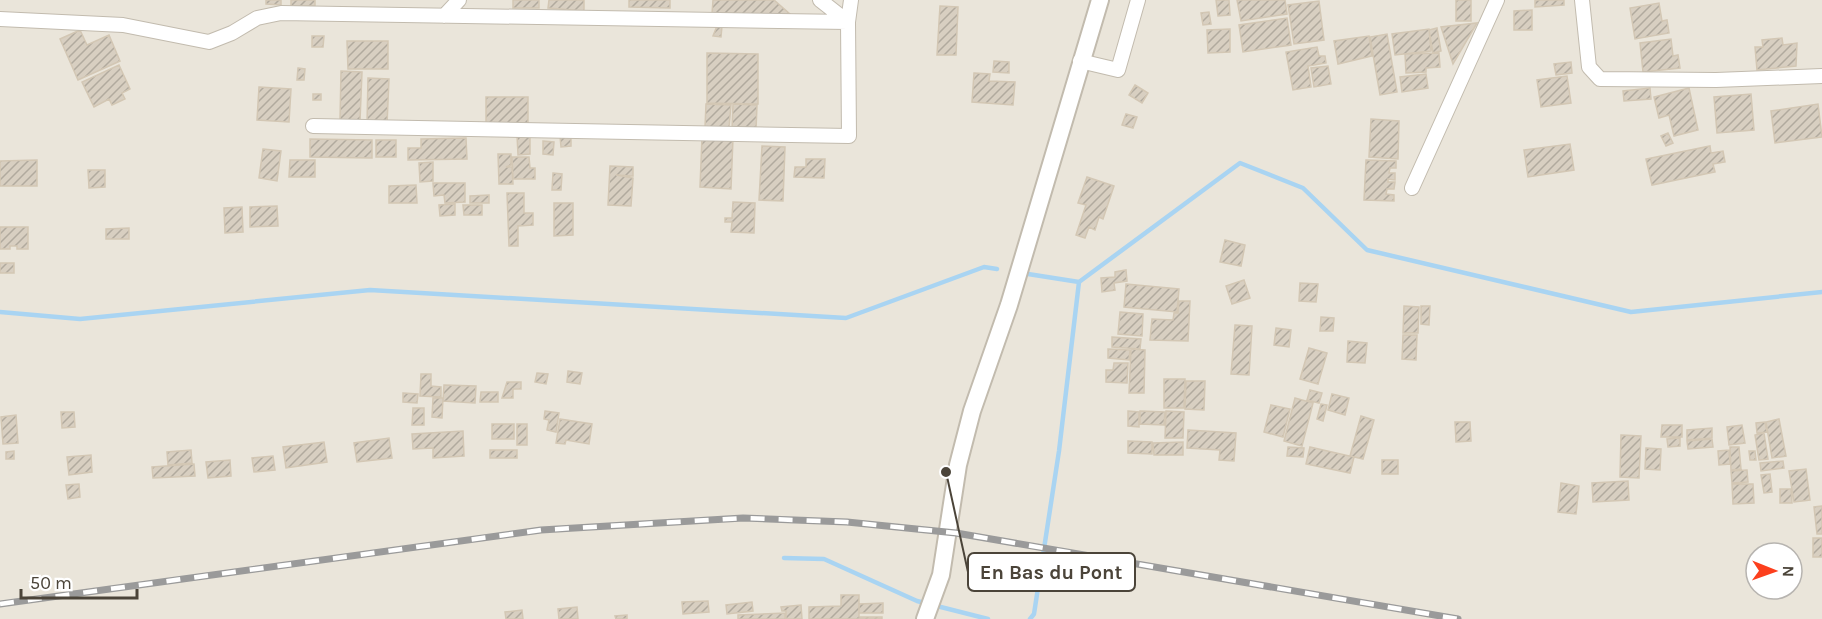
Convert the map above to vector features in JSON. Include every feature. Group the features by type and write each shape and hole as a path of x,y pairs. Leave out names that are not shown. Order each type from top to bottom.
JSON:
{"street":[{"path":"444,16 459,0"},
{"path":"820,0 848,22"},
{"path":"313,126 849,136 848,22 851,0"},
{"path":"925,619 941,575 958,465 972,411 1009,305 1100,0"},
{"path":"1080,61 1118,70 1138,0"},
{"path":"1412,188 1497,0"},
{"path":"1582,0 1589,67 1600,79 1716,81 1822,76"},
{"path":"0,19 123,25 209,42 257,18 281,13 848,22"}],"shaded area":[{"path":"0,0 1822,0 1822,619 0,619"}],"building":[{"path":"266,0 281,0 281,5 266,4"},
{"path":"291,0 315,0 315,6 291,6"},
{"path":"513,0 539,0 539,8 513,8"},
{"path":"549,0 584,0 584,11 548,8"},
{"path":"629,0 670,0 670,8 629,7"},
{"path":"713,0 774,0 790,14 712,14"},
{"path":"1216,0 1229,0 1230,15 1218,16"},
{"path":"1237,0 1285,0 1287,14 1241,21"},
{"path":"1456,0 1471,0 1471,21 1456,21"},
{"path":"1535,0 1564,0 1564,5 1535,7"},
{"path":"1319,1 1324,40 1294,44 1288,5"},
{"path":"1659,3 1662,21 1667,20 1669,33 1635,39 1630,8"},
{"path":"940,6 958,7 956,55 937,55"},
{"path":"1532,10 1532,30 1514,30 1514,11"},
{"path":"1209,12 1211,24 1203,25 1201,13"},
{"path":"1287,18 1291,45 1243,52 1239,25"},
{"path":"1477,23 1453,64 1441,27"},
{"path":"717,26 722,26 721,37 713,36"},
{"path":"1437,28 1441,51 1433,53 1429,30"},
{"path":"1230,29 1230,52 1208,53 1207,30"},
{"path":"1429,29 1431,51 1395,55 1392,34"},
{"path":"80,30 87,45 109,35 120,61 78,80 60,39"},
{"path":"1387,34 1397,92 1380,95 1370,37"},
{"path":"312,36 324,36 323,47 312,47"},
{"path":"1369,36 1372,56 1338,64 1334,41"},
{"path":"1782,38 1783,45 1797,43 1796,66 1757,70 1755,47 1763,47 1762,40"},
{"path":"1671,39 1673,56 1678,55 1680,68 1643,72 1640,43"},
{"path":"347,41 388,41 388,69 348,69"},
{"path":"1317,47 1319,56 1325,56 1326,63 1308,66 1311,87 1293,90 1286,52"},
{"path":"707,53 758,54 758,104 707,103"},
{"path":"1439,53 1440,67 1426,68 1426,72 1406,73 1405,54"},
{"path":"994,61 1009,62 1009,73 993,72"},
{"path":"1571,62 1572,73 1556,75 1554,64"},
{"path":"119,65 130,89 122,93 125,99 112,105 109,99 94,107 82,82"},
{"path":"1328,66 1331,84 1314,87 1311,68"},
{"path":"298,68 305,69 304,80 297,80"},
{"path":"341,71 362,72 360,121 340,120"},
{"path":"974,73 990,74 989,81 1015,82 1013,105 972,102"},
{"path":"1426,74 1428,88 1402,92 1400,77"},
{"path":"1567,76 1571,103 1541,107 1537,80"},
{"path":"368,78 389,79 387,125 367,124"},
{"path":"1135,85 1148,93 1142,103 1129,95"},
{"path":"259,87 291,89 289,122 257,120"},
{"path":"1650,88 1651,99 1624,101 1623,91"},
{"path":"1689,88 1698,130 1674,136 1669,115 1659,118 1654,97"},
{"path":"313,94 321,94 321,100 313,100"},
{"path":"1751,94 1754,130 1717,133 1714,97"},
{"path":"486,97 528,97 528,125 486,125"},
{"path":"706,104 731,105 729,128 705,127"},
{"path":"733,104 757,105 756,130 732,129"},
{"path":"1818,104 1822,137 1775,143 1771,111"},
{"path":"1126,114 1137,117 1133,128 1122,125"},
{"path":"1371,119 1399,121 1398,159 1369,157"},
{"path":"1668,133 1673,143 1666,146 1661,136"},
{"path":"530,134 530,154 518,155 517,135"},
{"path":"571,135 571,146 561,147 560,136"},
{"path":"702,137 733,138 731,189 700,187"},
{"path":"466,138 467,159 408,160 408,148 421,148 421,139"},
{"path":"310,139 372,140 372,158 310,157"},
{"path":"376,140 396,140 396,157 376,157"},
{"path":"543,141 554,142 553,155 543,154"},
{"path":"1570,144 1574,170 1528,177 1524,150"},
{"path":"762,146 785,147 783,201 759,200"},
{"path":"1710,146 1711,153 1723,151 1725,162 1713,164 1715,172 1652,185 1646,159"},
{"path":"263,149 281,151 277,181 259,178"},
{"path":"498,154 511,154 511,165 506,167 512,167 513,184 499,184"},
{"path":"512,157 529,157 530,168 535,168 535,179 513,179"},
{"path":"806,159 825,159 824,178 794,177 795,167 806,167"},
{"path":"37,160 37,186 0,186 0,161"},
{"path":"290,160 315,160 315,177 289,177"},
{"path":"1366,160 1396,161 1396,168 1390,168 1389,173 1395,173 1395,180 1388,179 1388,182 1395,182 1394,189 1387,189 1386,194 1394,195 1394,201 1364,200"},
{"path":"433,162 433,181 420,182 419,163"},
{"path":"610,166 633,167 633,176 616,175 633,178 631,206 608,205"},
{"path":"88,170 105,170 105,187 89,188"},
{"path":"553,173 562,174 561,190 552,190"},
{"path":"1087,177 1114,186 1103,219 1099,217 1095,230 1089,227 1085,238 1076,235 1086,205 1078,203"},
{"path":"433,183 465,183 465,202 445,203 444,195 434,196"},
{"path":"416,185 417,203 389,203 389,186"},
{"path":"507,193 524,193 524,213 533,213 533,225 518,226 518,246 509,246"},
{"path":"489,195 489,203 470,203 470,196"},
{"path":"733,202 755,203 754,233 731,232 732,222 725,222 725,218 732,218"},
{"path":"554,203 573,203 573,235 554,236"},
{"path":"455,204 455,215 440,216 439,205"},
{"path":"463,205 482,205 482,215 464,215"},
{"path":"277,206 278,226 250,227 250,207"},
{"path":"242,207 243,232 225,233 224,208"},
{"path":"0,227 28,227 28,249 17,249 17,246 10,246 10,249 0,249"},
{"path":"129,228 129,239 106,239 106,229"},
{"path":"1225,240 1245,245 1241,266 1220,262"},
{"path":"0,263 14,263 14,273 0,273"},
{"path":"1126,270 1127,281 1114,283 1115,290 1102,292 1101,278 1115,277 1115,272"},
{"path":"1244,280 1250,298 1232,304 1226,286"},
{"path":"1300,283 1318,284 1316,302 1299,301"},
{"path":"1126,284 1179,289 1177,312 1124,307"},
{"path":"1179,301 1190,301 1188,341 1150,340 1152,319 1173,320 1174,313 1178,313"},
{"path":"1404,306 1419,307 1418,333 1403,333"},
{"path":"1421,306 1430,306 1429,325 1421,324"},
{"path":"1120,312 1143,314 1142,336 1118,334"},
{"path":"1321,317 1334,318 1333,331 1320,331"},
{"path":"1235,325 1252,326 1249,375 1231,374"},
{"path":"1276,328 1291,330 1289,347 1274,345"},
{"path":"1403,335 1417,335 1416,360 1402,359"},
{"path":"1112,337 1141,339 1140,349 1112,347"},
{"path":"1348,341 1367,343 1365,363 1347,362"},
{"path":"1309,348 1327,353 1318,384 1300,379"},
{"path":"1108,349 1130,350 1129,360 1108,358"},
{"path":"1131,349 1145,350 1144,393 1129,393"},
{"path":"1114,363 1128,363 1127,383 1106,382 1106,370 1113,370"},
{"path":"568,371 582,373 580,384 567,382"},
{"path":"537,373 548,374 546,384 535,382"},
{"path":"421,374 431,374 431,386 441,387 441,397 420,396"},
{"path":"1164,379 1185,379 1184,408 1164,408"},
{"path":"1186,381 1205,381 1204,410 1185,409"},
{"path":"507,382 521,382 521,389 513,389 513,398 502,398"},
{"path":"444,385 476,386 475,403 443,401"},
{"path":"1310,390 1322,393 1319,403 1307,400"},
{"path":"481,392 498,392 498,402 480,402"},
{"path":"403,393 418,394 417,403 403,402"},
{"path":"1332,394 1349,398 1345,415 1328,410"},
{"path":"433,398 443,398 442,418 432,417"},
{"path":"1295,398 1313,403 1302,446 1284,441"},
{"path":"1321,404 1327,405 1323,421 1317,419"},
{"path":"1271,405 1290,409 1283,437 1264,432"},
{"path":"413,408 424,408 424,425 412,425"},
{"path":"545,411 559,413 556,432 547,430 549,420 544,419"},
{"path":"1128,411 1139,412 1139,427 1128,426"},
{"path":"1140,411 1165,412 1164,425 1140,424"},
{"path":"1166,411 1184,412 1183,438 1165,438"},
{"path":"61,412 74,412 75,427 62,428"},
{"path":"16,415 18,443 3,444 1,417"},
{"path":"1361,416 1374,420 1363,459 1350,456"},
{"path":"560,419 592,424 589,444 566,440 565,444 556,443"},
{"path":"1779,419 1786,456 1772,458 1766,422"},
{"path":"1455,422 1470,422 1471,441 1456,442"},
{"path":"1765,422 1767,432 1757,433 1756,423"},
{"path":"492,424 514,424 514,439 492,439"},
{"path":"517,424 527,424 527,445 517,445"},
{"path":"1662,425 1682,425 1682,437 1661,437"},
{"path":"1742,425 1745,443 1729,445 1727,427"},
{"path":"1712,428 1712,438 1687,440 1687,430"},
{"path":"1188,430 1236,433 1234,461 1219,460 1220,450 1187,448"},
{"path":"463,431 464,456 433,458 433,448 413,449 412,434"},
{"path":"1764,433 1768,459 1759,460 1755,435"},
{"path":"1621,435 1641,436 1639,478 1620,477"},
{"path":"389,438 392,458 357,462 354,443"},
{"path":"1680,438 1680,446 1668,447 1667,439"},
{"path":"1712,439 1713,447 1688,449 1687,441"},
{"path":"1128,441 1152,442 1152,454 1128,453"},
{"path":"324,442 327,462 286,468 283,447"},
{"path":"1183,442 1183,455 1154,455 1153,443"},
{"path":"1288,447 1304,448 1303,457 1287,456"},
{"path":"1310,447 1354,457 1350,473 1306,464"},
{"path":"1730,447 1739,447 1741,469 1731,470"},
{"path":"1646,448 1661,449 1660,470 1645,469"},
{"path":"191,450 192,463 168,465 167,452"},
{"path":"490,450 517,450 517,458 490,458"},
{"path":"1729,450 1730,464 1719,465 1718,451"},
{"path":"14,451 14,459 6,459 6,452"},
{"path":"1749,451 1755,451 1756,460 1750,460"},
{"path":"91,455 92,472 69,475 67,457"},
{"path":"273,456 275,470 254,472 252,458"},
{"path":"230,460 231,476 208,478 206,462"},
{"path":"1382,460 1398,460 1398,474 1382,474"},
{"path":"1783,461 1784,468 1761,471 1760,463"},
{"path":"194,464 195,476 153,478 152,467"},
{"path":"1806,469 1810,500 1794,502 1789,471"},
{"path":"1747,470 1748,482 1732,483 1731,471"},
{"path":"1770,474 1772,492 1764,493 1761,475"},
{"path":"1628,481 1629,500 1593,502 1592,483"},
{"path":"1561,483 1579,486 1576,514 1558,512"},
{"path":"79,484 80,497 68,499 66,485"},
{"path":"1732,484 1753,484 1754,503 1733,504"},
{"path":"1780,489 1791,489 1792,503 1780,503"},
{"path":"1822,506 1822,534 1817,534 1814,507"},
{"path":"1813,538 1822,538 1822,557 1813,557"},
{"path":"841,595 859,595 859,617 882,617 882,619 809,619 809,607 841,606"},
{"path":"708,601 709,612 683,614 682,602"},
{"path":"752,602 753,611 727,614 726,605"},
{"path":"883,603 883,613 859,613 859,604"},
{"path":"801,605 802,619 786,619 786,611 782,611 781,607"},
{"path":"577,607 578,619 559,619 558,609"},
{"path":"522,610 523,619 506,619 505,612"},
{"path":"785,613 785,619 738,619 738,615"},
{"path":"627,615 627,619 616,619 615,616"}],"waterway":[{"path":"1028,274 1079,282 1240,163 1303,188 1367,250 1631,312 1822,292"},
{"path":"0,312 80,319 370,290 846,318 984,267 997,269"},
{"path":"1030,619 1034,614 1059,451 1079,282"},
{"path":"784,558 824,559 917,601 988,619"}],"railway":[{"path":"0,604 541,530 743,518 847,522 956,533 1458,619"}],"place":[{"name":"En Bas du Pont","path":"946,472"}]}
